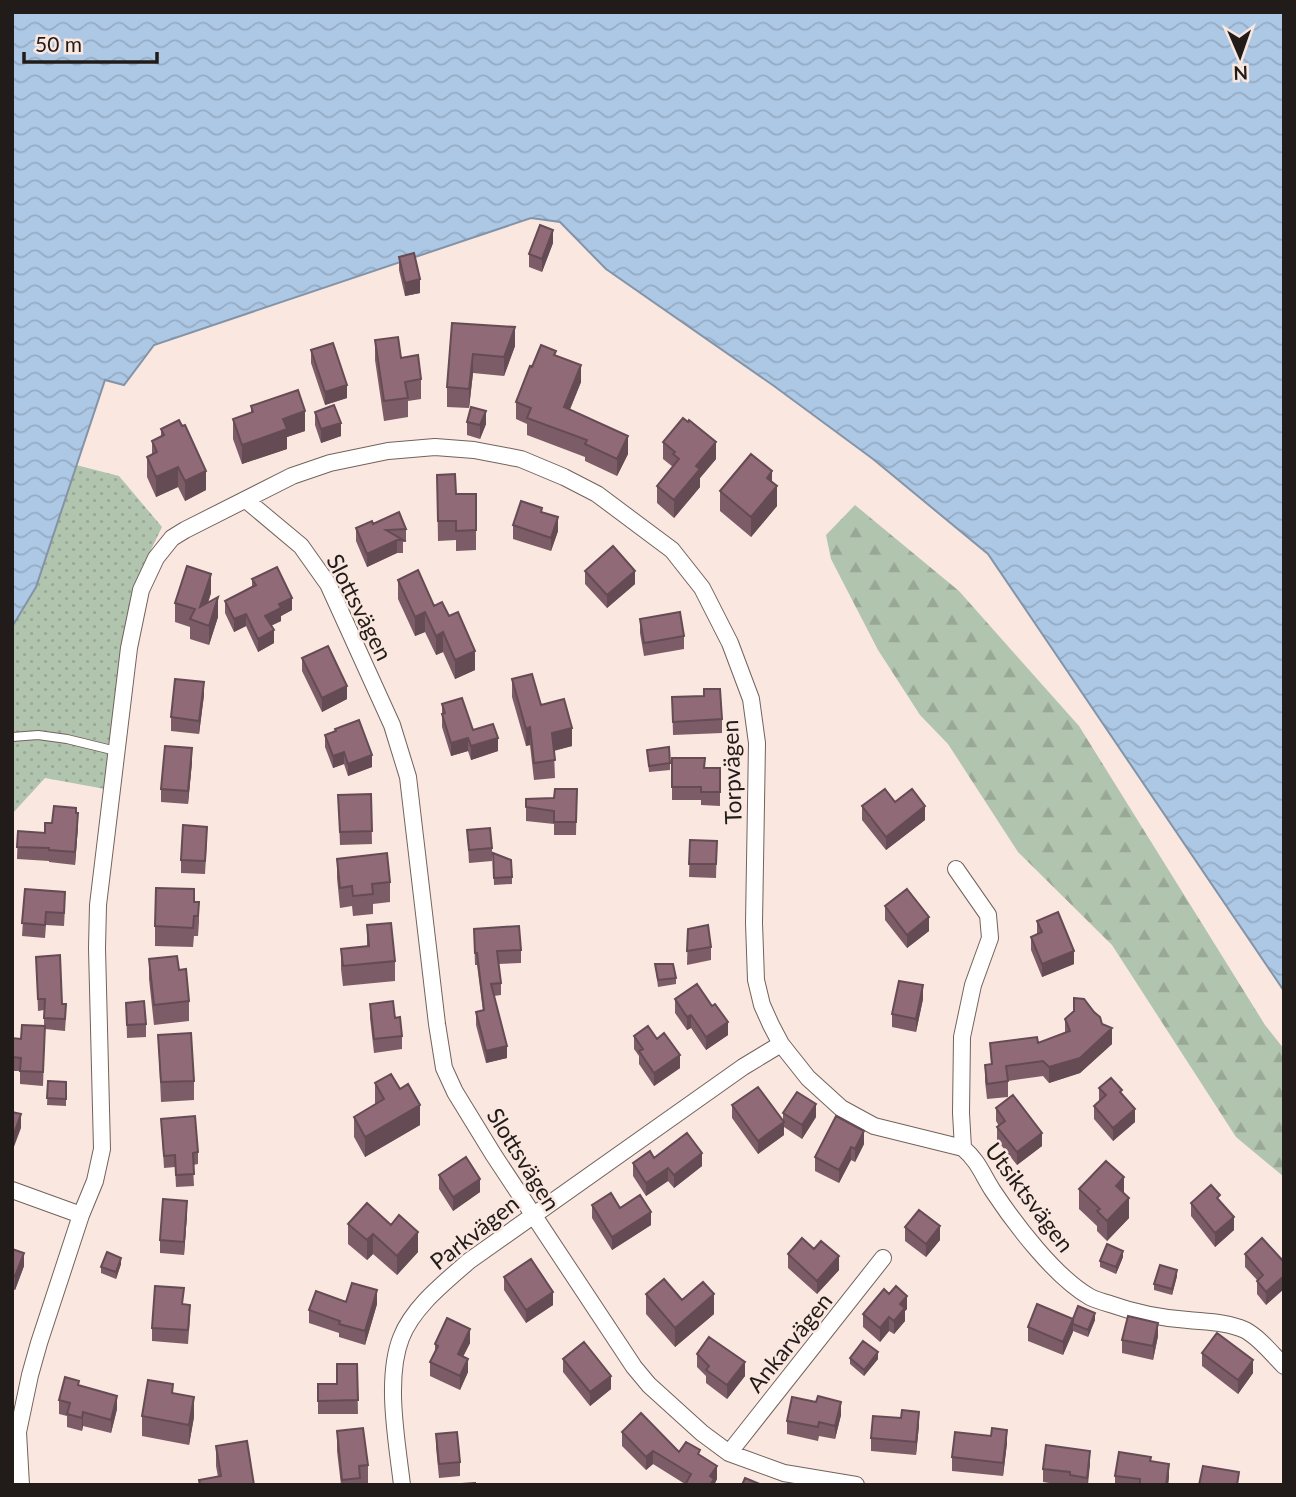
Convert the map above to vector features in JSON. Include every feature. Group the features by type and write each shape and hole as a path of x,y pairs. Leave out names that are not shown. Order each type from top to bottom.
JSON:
{"street":[{"name":"Torpvägen","path":"246,500 292,476 330,463 388,451 435,447 474,450 521,459 564,477 597,494 672,550 702,588 730,643 751,699 757,743 754,923 756,980 762,1005 781,1044 819,1089 856,1117 874,1126 963,1147"},
{"path":"21,1485 18,1432 30,1375 81,1215 95,1181 102,1149 98,905 129,648 141,590 156,558 172,538 246,500"},
{"name":"Slottsvägen","path":"246,500 301,545 328,584 392,724 408,777 437,1024 444,1068 455,1092 532,1215 634,1367 649,1385 702,1433 729,1453 784,1473 846,1484"},
{"name":"Utsiktsvägen","path":"956,869 988,915 990,938 973,985 962,1037 963,1147 974,1158 1011,1217 1027,1236 1059,1272 1090,1297 1125,1310 1157,1317 1224,1323 1246,1331 1266,1346 1284,1366"},
{"name":"Parkvägen","path":"402,1485 394,1414 394,1387 401,1337 414,1315 439,1287 469,1261 743,1067 781,1044"},
{"path":"12,1190 81,1215"},
{"name":"Ankarvägen","path":"729,1453 883,1258"}],"lane":[{"path":"12,737 57,737 116,751"}],"green space":[{"path":"76,465 119,476 162,527 144,564 132,604 105,789 45,778 12,814 12,627 36,587"},
{"path":"855,505 959,591 1079,726 1265,1025 1284,1049 1284,1177 1236,1137 1112,945 1018,852 948,744 920,715 878,650 831,559 826,535"}],"water":[{"path":"12,12 1284,12 1284,991 988,554 873,459 606,269 560,222 531,218 154,345 124,385 105,380 36,587 12,627"}],"building":[{"path":"540,225 553,230 542,259 529,254"},
{"path":"414,253 420,279 405,283 399,257"},
{"path":"452,323 515,327 504,357 473,354 469,389 447,387"},
{"path":"398,337 401,358 418,355 421,379 405,382 408,398 384,401 375,340"},
{"path":"333,343 347,385 325,392 311,350"},
{"path":"541,345 556,351 554,355 581,365 564,407 628,436 617,459 585,444 587,440 527,418 531,408 516,402"},
{"path":"298,390 305,411 283,419 287,429 242,445 233,419 253,412 251,406"},
{"path":"334,405 341,423 321,429 315,412"},
{"path":"471,407 486,411 480,425 467,422"},
{"path":"683,418 716,442 696,466 700,469 674,500 657,486 679,459 663,442"},
{"path":"179,420 182,426 185,425 206,471 185,481 178,467 156,477 147,457 157,452 152,441 164,435 161,429"},
{"path":"751,454 772,471 767,478 777,486 751,517 720,491"},
{"path":"455,474 456,494 476,494 476,530 456,531 456,521 438,521 437,475"},
{"path":"521,501 542,508 541,512 558,517 551,538 513,525"},
{"path":"399,512 406,529 386,530 403,540 397,540 367,554 356,528 372,521 373,524"},
{"path":"613,546 635,571 607,595 585,571"},
{"path":"187,566 211,574 200,607 218,597 209,626 190,619 195,609 175,603"},
{"path":"277,567 292,598 279,604 281,608 265,616 274,630 258,639 246,614 234,619 225,601 256,585 252,579"},
{"path":"418,570 434,606 442,602 449,616 458,612 475,651 455,660 443,632 436,636 425,612 415,617 398,580"},
{"path":"680,612 684,636 644,643 640,619"},
{"path":"328,646 347,686 322,698 302,658"},
{"path":"532,674 541,705 564,699 572,728 552,733 555,760 534,763 530,727 526,729 512,679"},
{"path":"175,679 204,682 199,721 171,717"},
{"path":"704,689 720,689 722,719 673,722 672,697 704,696"},
{"path":"462,698 473,730 493,724 498,738 471,746 468,738 451,743 442,714 445,713 442,704"},
{"path":"359,720 372,755 348,764 344,752 333,756 325,735"},
{"path":"165,746 192,748 188,791 161,789"},
{"path":"669,747 670,763 649,766 647,750"},
{"path":"672,758 705,758 704,768 720,768 720,792 701,792 701,787 672,787"},
{"path":"555,789 577,789 576,822 554,822 554,811 526,807 526,799 554,798"},
{"path":"885,789 895,802 912,789 925,806 886,837 862,806"},
{"path":"371,794 372,831 340,832 338,795"},
{"path":"54,806 76,808 78,813 75,852 17,847 18,831 45,833 45,823 52,823"},
{"path":"183,825 207,827 205,861 181,860"},
{"path":"490,828 492,848 469,850 467,830"},
{"path":"690,840 717,841 716,864 689,864"},
{"path":"387,853 390,882 372,884 373,894 353,896 352,886 340,888 337,859"},
{"path":"493,853 511,860 512,877 494,878"},
{"path":"156,888 194,889 194,902 199,902 198,916 194,916 193,928 155,926"},
{"path":"25,889 65,892 64,913 46,912 45,925 22,923"},
{"path":"907,889 929,917 907,935 885,906"},
{"path":"1058,912 1074,951 1042,964 1031,937 1042,932 1037,921"},
{"path":"391,923 395,961 343,966 341,949 369,946 367,925"},
{"path":"708,925 711,947 687,951 688,929"},
{"path":"519,926 521,950 497,951 501,983 491,984 507,1046 486,1051 476,1012 484,1010 474,929"},
{"path":"60,955 62,1004 66,1004 65,1019 44,1018 45,999 38,999 36,957"},
{"path":"177,956 179,970 186,969 189,1001 154,1005 149,959"},
{"path":"655,964 673,964 676,978 658,980"},
{"path":"899,981 923,985 916,1019 892,1014"},
{"path":"697,984 712,1006 715,1004 728,1022 706,1037 691,1015 687,1017 675,999"},
{"path":"1074,998 1084,999 1100,1017 1102,1024 1112,1028 1080,1058 1049,1067 1043,1061 1006,1066 1008,1081 987,1084 985,1065 992,1064 990,1043 1037,1037 1038,1043 1070,1031 1065,1019 1074,1011"},
{"path":"144,1001 146,1024 127,1025 126,1003"},
{"path":"393,1001 395,1018 400,1017 402,1036 374,1039 370,1004"},
{"path":"22,1025 45,1026 43,1072 20,1071 21,1058 12,1057 12,1038 21,1039"},
{"path":"648,1026 657,1039 664,1033 680,1055 654,1073 639,1051 643,1049 634,1036"},
{"path":"191,1033 194,1081 161,1082 158,1035"},
{"path":"391,1074 400,1089 408,1084 420,1105 365,1137 354,1117 384,1099 375,1083"},
{"path":"1111,1078 1135,1109 1113,1128 1094,1106 1106,1095 1099,1088"},
{"path":"48,1081 66,1082 66,1099 47,1098"},
{"path":"758,1087 784,1122 758,1141 732,1105"},
{"path":"797,1092 816,1104 802,1125 783,1113"},
{"path":"1013,1095 1042,1133 1017,1152 997,1127 1005,1121 996,1108"},
{"path":"12,1112 21,1114 12,1139"},
{"path":"195,1116 198,1152 193,1153 194,1174 176,1175 175,1155 164,1156 161,1119"},
{"path":"836,1116 864,1131 855,1149 851,1147 839,1170 815,1157"},
{"path":"687,1133 702,1153 674,1175 668,1168 646,1183 633,1163 650,1151 654,1158"},
{"path":"466,1157 480,1179 453,1197 439,1175"},
{"path":"1106,1161 1124,1177 1116,1186 1129,1198 1107,1221 1097,1211 1100,1209 1079,1189"},
{"path":"1211,1185 1220,1195 1217,1198 1234,1217 1215,1233 1191,1203"},
{"path":"611,1193 620,1208 640,1195 651,1212 612,1237 592,1205"},
{"path":"163,1199 187,1201 184,1242 160,1240"},
{"path":"367,1203 391,1225 399,1215 418,1232 397,1256 373,1234 367,1240 348,1224"},
{"path":"919,1210 940,1226 926,1244 905,1227"},
{"path":"802,1238 814,1249 821,1241 839,1256 817,1281 788,1254"},
{"path":"1262,1238 1284,1262 1284,1276 1266,1292 1257,1281 1263,1275 1245,1254"},
{"path":"1107,1244 1123,1251 1116,1267 1100,1261"},
{"path":"12,1249 24,1253 15,1276 12,1275"},
{"path":"107,1252 121,1258 116,1272 101,1267"},
{"path":"531,1259 553,1292 526,1310 504,1277"},
{"path":"1160,1265 1177,1270 1172,1289 1154,1284"},
{"path":"664,1279 682,1300 703,1282 714,1294 675,1328 646,1294"},
{"path":"352,1283 377,1290 365,1331 339,1324 340,1321 309,1310 316,1291 346,1302"},
{"path":"155,1286 184,1288 182,1304 190,1305 188,1330 152,1328"},
{"path":"896,1286 907,1296 900,1304 905,1308 894,1321 889,1317 880,1328 863,1314 884,1289 889,1294"},
{"path":"1037,1304 1073,1319 1063,1342 1028,1327"},
{"path":"1078,1306 1095,1313 1088,1330 1073,1324"},
{"path":"1128,1316 1158,1323 1153,1346 1122,1340"},
{"path":"447,1318 470,1329 458,1354 468,1359 460,1376 430,1362"},
{"path":"1217,1333 1253,1360 1238,1380 1202,1353"},
{"path":"709,1337 745,1362 727,1385 706,1370 709,1366 697,1354"},
{"path":"863,1341 878,1352 864,1370 850,1358"},
{"path":"584,1342 611,1376 590,1392 563,1359"},
{"path":"337,1364 357,1364 358,1400 318,1401 318,1384 337,1384"},
{"path":"65,1377 79,1381 78,1385 117,1396 111,1420 83,1412 82,1418 67,1414 70,1403 59,1400"},
{"path":"148,1380 173,1384 172,1393 194,1397 189,1425 142,1416"},
{"path":"818,1396 841,1402 835,1426 819,1422 818,1427 787,1421 792,1397 816,1402"},
{"path":"902,1410 919,1412 916,1442 871,1438 873,1416 901,1418"},
{"path":"641,1413 679,1452 686,1442 700,1450 698,1454 717,1466 710,1476 714,1479 710,1485 685,1485 691,1474 653,1451 646,1457 622,1432"},
{"path":"363,1428 368,1465 359,1466 360,1478 342,1480 337,1431"},
{"path":"992,1428 1007,1430 1003,1463 952,1457 955,1432 991,1436"},
{"path":"457,1432 460,1462 439,1464 436,1434"},
{"path":"247,1441 254,1485 200,1485 199,1480 221,1476 216,1446"},
{"path":"1046,1445 1090,1451 1087,1478 1070,1475 1070,1472 1043,1469"},
{"path":"1119,1452 1151,1457 1150,1461 1169,1464 1166,1485 1140,1484 1140,1479 1115,1476"},
{"path":"1203,1466 1239,1472 1237,1485 1199,1485"},
{"path":"745,1478 762,1485 742,1485"}]}
